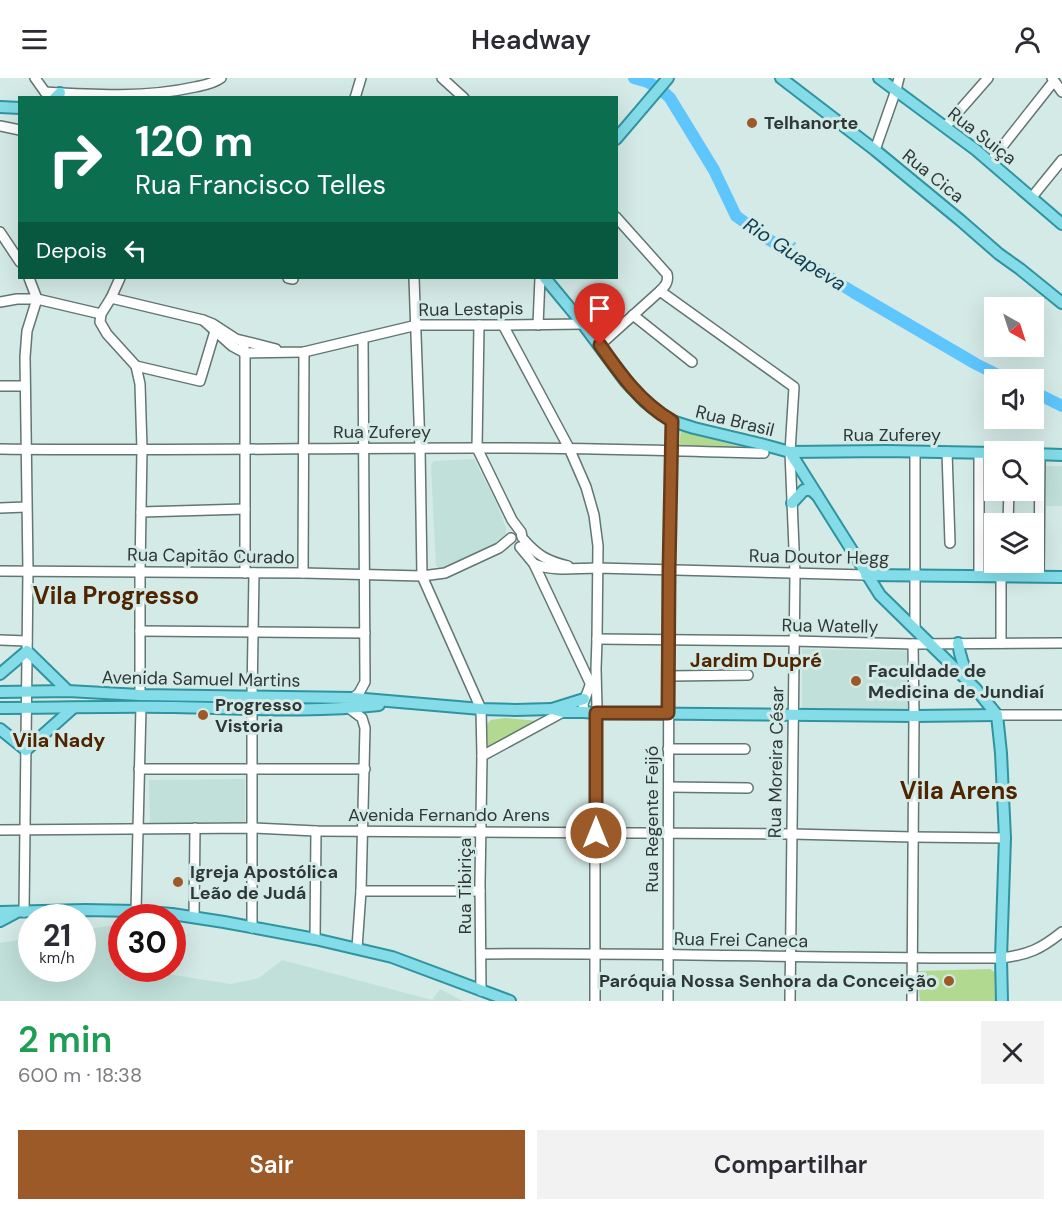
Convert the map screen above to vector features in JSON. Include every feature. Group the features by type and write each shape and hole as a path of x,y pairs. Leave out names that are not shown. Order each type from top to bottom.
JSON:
{"main road":[{"name":"Rua Cica","path":"781,78 875,150 999,254 1062,303"},
{"name":"Rua Suiça","path":"879,78 990,162 1062,224"},
{"path":"618,137 667,80"},
{"path":"0,106 18,108"},
{"name":"Rua Brasil","path":"546,279 600,345 626,382 659,413 672,421 749,447 790,452 880,595 975,688"},
{"name":"Rua Zuferey","path":"790,452 984,453"},
{"path":"1044,454 1062,455"},
{"path":"792,502 804,490 811,490 817,495"},
{"name":"Rua Doutor Hegg","path":"866,575 1062,577"},
{"path":"957,643 963,667 975,688 997,715 1005,838 1002,1001"},
{"path":"0,674 27,646 68,692"},
{"name":"Avenida Samuel Martins","path":"0,692 252,697 352,704"},
{"path":"557,711 584,698"},
{"name":"Avenida Samuel Martins","path":"0,708 141,707 252,710 400,703 590,713 997,715"},
{"path":"0,729 26,750 73,708"},
{"path":"0,912 18,912"},
{"path":"0,921 18,912"},
{"path":"186,916 315,939 392,957 486,995 510,1001"}],"street":[{"path":"35,78 43,95 135,95 179,90 215,82 221,78"},
{"path":"356,96 361,78"},
{"path":"442,78 462,96"},
{"path":"875,150 899,78"},
{"path":"945,127 983,80"},
{"path":"990,162 1053,80 1062,92"},
{"path":"0,126 18,129"},
{"path":"1032,197 1062,160"},
{"path":"600,345 660,291 668,279 667,274 618,219"},
{"path":"0,232 18,259"},
{"path":"19,904 27,708 28,571 25,386 27,331 37,299 29,279"},
{"path":"120,279 101,314 100,322 107,334 136,366 141,384 140,695"},
{"path":"414,279 422,576 481,709"},
{"path":"538,325 540,279"},
{"name":"Rua Moreira César","path":"660,291 794,387 790,452 795,573 790,1001"},
{"name":"Rua Lestapis","path":"111,298 203,320 243,342 290,352"},
{"path":"0,302 37,299 101,314"},
{"path":"633,315 692,362"},
{"path":"203,320 232,346 245,353"},
{"name":"Rua Lestapis","path":"245,353 304,352 417,325 583,324"},
{"path":"479,325 477,448 512,520 517,541 534,564 591,684"},
{"path":"503,326 569,448 586,487 594,515 598,546 597,701 590,713 596,833 595,1001"},
{"path":"136,366 200,381 215,332"},
{"path":"357,948 361,891 365,728 362,718 352,704 365,682 363,338"},
{"path":"243,342 245,353 246,509 253,632 252,928"},
{"path":"303,573 304,352"},
{"path":"0,386 25,386"},
{"name":"Rua Regente Feijó","path":"668,1001 668,713 672,421"},
{"name":"Rua Zuferey","path":"0,449 569,448 671,450 749,447 764,453"},
{"path":"915,452 915,629"},
{"path":"947,452 950,543"},
{"path":"979,453 979,576"},
{"path":"1038,501 1039,576"},
{"path":"0,508 26,507"},
{"path":"141,512 246,509"},
{"name":"Rua Capitão Curado","path":"0,571 422,576 445,573 517,541"},
{"name":"Rua Doutor Hegg","path":"517,541 554,563 576,568"},
{"name":"Rua Doutor Hegg","path":"534,564 556,570 597,568 866,575"},
{"path":"1001,576 1001,643"},
{"path":"140,631 365,633"},
{"name":"Rua Watelly","path":"597,639 913,644 1062,643"},
{"path":"0,640 27,646"},
{"path":"912,1001 913,644"},
{"path":"590,713 583,704 596,669"},
{"path":"669,676 748,675"},
{"path":"584,698 597,701"},
{"path":"136,904 141,707"},
{"name":"Rua Tibiriça","path":"481,709 481,954 486,995"},
{"path":"482,756 557,711"},
{"path":"997,715 1062,715"},
{"path":"668,749 745,749"},
{"path":"139,769 365,769"},
{"path":"669,788 748,788"},
{"path":"194,917 195,828"},
{"name":"Avenida Fernando Arens","path":"0,830 252,828 316,831 792,834 1005,838"},
{"path":"315,939 316,831"},
{"path":"361,891 480,891"},
{"name":"Rua Frei Caneca","path":"481,954 595,953 1001,958 1020,956 1036,950 1062,932"}],"shaded area":[{"path":"474,459 496,502 506,528 506,542 444,572 436,566 431,465 434,461"},
{"path":"1046,466 1062,466 1062,506 1046,506"},
{"name":"Faculdade de Medicina de Jundiaí","path":"802,649 911,651 910,714 802,711"},
{"path":"245,779 245,822 150,824 149,780"},
{"path":"108,926 108,982 186,982 186,977 231,984 259,978 282,960 432,1000 440,989 463,1001 0,1001 0,943 18,940 18,982 96,982 96,928"}],"green space":[{"path":"681,431 744,448 743,452 679,447"},
{"path":"505,718 539,721 491,748 488,747 487,724 491,720"},
{"path":"990,969 996,973 998,1001 920,1001 917,971"}],"waterway":[{"name":"Rio Guapeva","path":"634,78 654,85 670,98 714,170 736,216 768,239 853,292 986,369"},
{"path":"788,251 795,243"},
{"name":"Rio Guapeva","path":"1044,397 1062,406"}],"place":[{"name":"Telhanorte","path":"752,123"},
{"name":"Faculdade de Medicina de Jundiaí","path":"856,681"},
{"name":"Progresso Vistoria","path":"203,715"},
{"name":"Igreja Apostólica Leão de Judá","path":"178,882"},
{"name":"Paróquia Nossa Senhora da Conceição","path":"949,981"}],"district":[{"name":"Vila Progresso","path":"116,596"},
{"name":"Jardim Dupré","path":"756,660"},
{"name":"Vila Nady","path":"59,740"},
{"name":"Vila Arens","path":"959,791"}],"route":[{"path":"596,833 596,713 668,713 672,421 644,401 626,382 600,345"}]}
